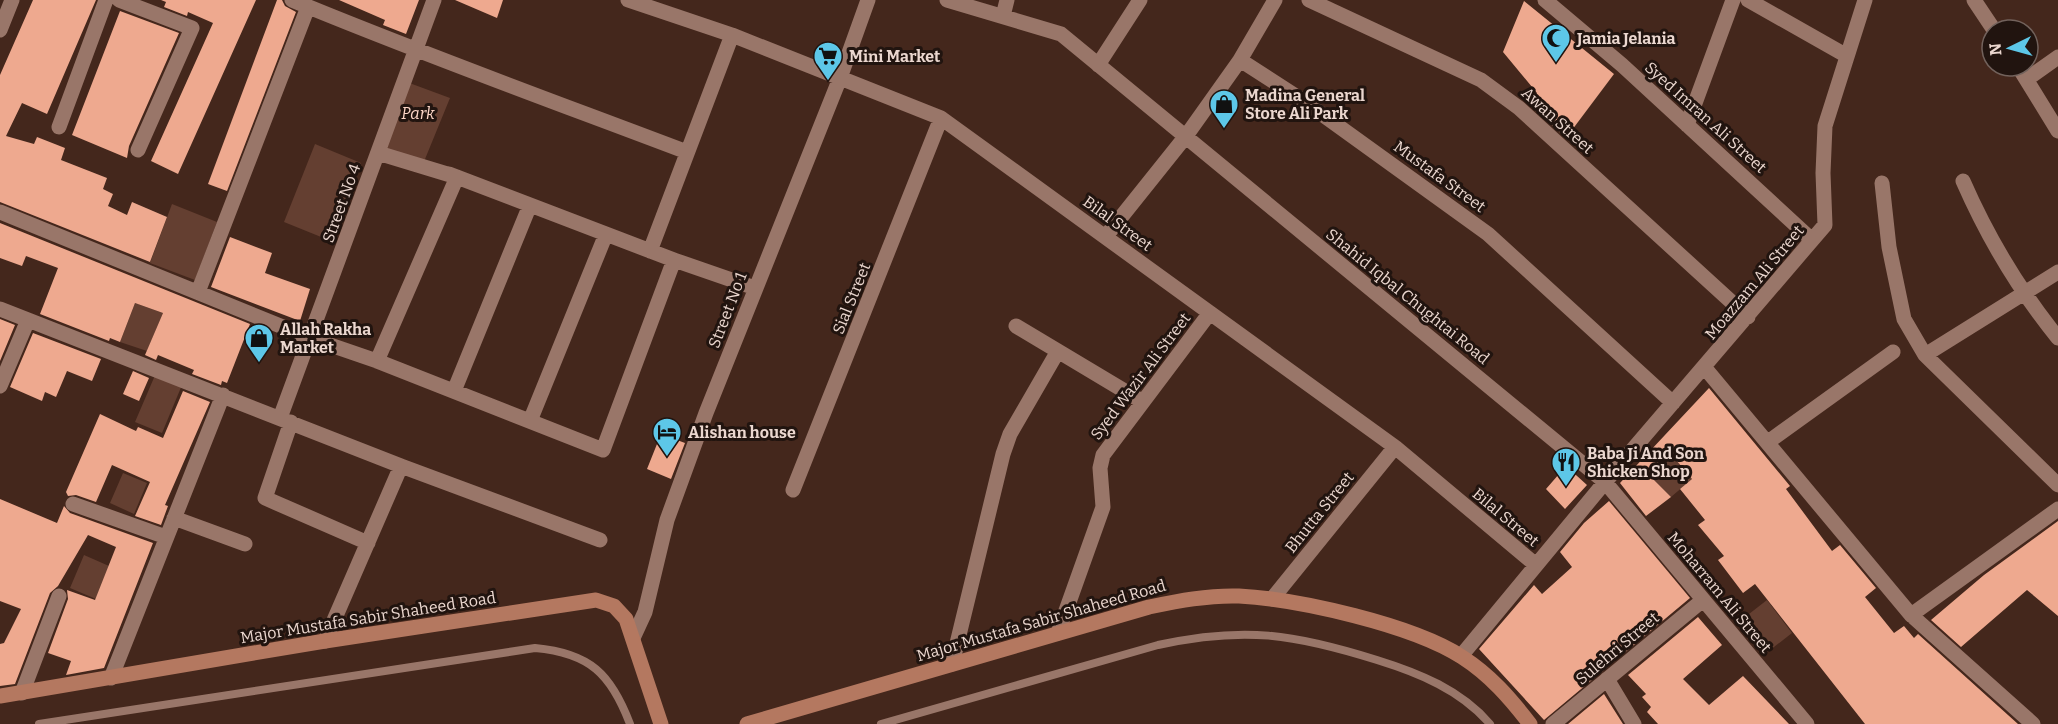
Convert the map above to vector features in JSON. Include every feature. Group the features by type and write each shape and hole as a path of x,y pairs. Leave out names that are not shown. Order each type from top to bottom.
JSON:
{"street":[{"path":"0,30 12,0"},
{"path":"59,127 106,0"},
{"path":"119,0 192,28 138,150"},
{"path":"292,0 415,52 460,66 687,152"},
{"name":"Street No 4","path":"368,543 265,498 310,338 434,0"},
{"name":"Bilal Street","path":"628,0 732,35 941,118 1395,447 1536,565"},
{"name":"Street No 1","path":"633,638 645,612 667,520 755,288 840,78 868,0"},
{"name":"Shahid Iqbal Chughtai Road","path":"947,0 1061,34 1605,482"},
{"path":"1003,15 1007,0"},
{"path":"1098,65 1140,0"},
{"path":"1106,236 1185,136 1240,60 1275,0"},
{"name":"Awan Street","path":"1309,0 1481,80 1519,108 1748,317"},
{"name":"Syed Imran Ali Street","path":"1545,0 1622,65 1812,240"},
{"path":"1687,125 1733,0"},
{"path":"1748,0 1847,56"},
{"name":"Moazzam Ali Street","path":"1605,482 1705,368 1825,225 1823,173 1825,126 1864,0"},
{"path":"1974,0 1986,18"},
{"path":"198,292 308,7"},
{"path":"650,251 732,35"},
{"path":"2040,64 2058,57"},
{"name":"Mustafa Street","path":"1240,60 1305,102 1488,234 1672,404"},
{"path":"2026,78 2058,131"},
{"name":"Sial Street","path":"793,490 941,118"},
{"path":"378,153 457,177"},
{"path":"423,164 674,260 755,288"},
{"path":"377,361 457,177"},
{"path":"1963,182 1978,215 2024,296 2058,338"},
{"path":"1882,183 1889,247 1904,319 1925,355 2058,485"},
{"path":"454,391 530,205"},
{"path":"0,212 310,338 377,361 603,450 674,260"},
{"path":"530,421 606,234"},
{"path":"1925,355 2024,296 2058,272"},
{"path":"0,309 401,466 600,540"},
{"name":"Syed Wazir Ali Street","path":"1058,633 1103,507 1100,468 1103,455 1209,314"},
{"path":"0,386 27,320"},
{"path":"1016,326 1143,402"},
{"path":"952,664 1007,444 1058,351"},
{"path":"1768,442 1893,352"},
{"path":"1705,368 1911,615 2033,724"},
{"path":"111,678 223,395"},
{"name":"Bhutta Street","path":"1272,599 1395,447"},
{"path":"325,641 401,466"},
{"path":"1461,656 1605,482"},
{"name":"Moharram Ali Street","path":"1605,482 1807,724"},
{"path":"73,504 166,537"},
{"path":"1911,615 2058,509"},
{"path":"174,518 245,544"},
{"path":"22,693 59,596"},
{"name":"Major Mustafa Sabir Shaheed Road","path":"747,724 1058,633 1189,598 1237,596 1272,599 1380,624 1432,642 1461,656 1491,678 1530,724"},
{"name":"Major Mustafa Sabir Shaheed Road","path":"0,696 325,641 596,600 621,611 633,638 661,724"},
{"name":"Sulehri Street","path":"1553,724 1703,600"},
{"path":"1607,679 1634,724"}],"lane":[{"path":"881,724 1158,645 1195,637 1255,634 1317,641 1419,673 1477,708 1490,724"},
{"path":"39,724 535,648 567,653 600,673 619,694 630,724"}],"green space":[{"name":"Park","path":"404,81 450,98 423,164 378,153"},
{"path":"315,144 361,163 331,241 284,222"},
{"path":"172,204 217,222 195,280 150,263"},
{"path":"135,303 163,313 147,351 120,342"},
{"path":"156,373 182,385 162,433 135,422"},
{"path":"1671,454 1692,479 1671,497 1650,476"},
{"path":"123,473 147,483 134,514 110,503"},
{"path":"84,555 109,566 96,599 70,588"},
{"path":"1767,600 1792,633 1765,654 1740,621"}],"building":[{"path":"33,0 96,0 47,114 22,103 6,136 34,144 37,137 65,148 61,160 107,178 103,189 113,194 108,206 127,215 132,202 167,217 150,262 0,202 0,75"},
{"path":"161,0 256,0 178,174 151,161 213,23 188,12 187,16 164,7 166,2"},
{"path":"277,0 282,0 285,6 296,12 227,191 208,184"},
{"path":"339,0 419,0 406,34 383,25 385,20"},
{"path":"455,0 503,0 497,18"},
{"name":"Jamia Jelania","path":"1524,1 1614,74 1566,138 1529,104 1537,93 1503,52"},
{"path":"120,11 179,33 129,146 127,158 72,135"},
{"path":"0,223 250,324 227,383 222,381 221,385 192,374 194,370 158,355 156,360 145,355 163,313 135,303 120,342 110,338 109,341 40,314 58,268 26,256 22,266 0,258"},
{"path":"230,237 272,253 265,273 310,289 300,321 211,287"},
{"path":"0,319 15,325 0,361"},
{"path":"33,333 101,359 92,381 67,371 56,397 45,392 42,401 10,387"},
{"path":"133,371 149,378 139,401 123,394"},
{"path":"1709,388 1790,486 1786,489 1832,551 1840,545 1876,588 1865,597 1894,633 1904,626 1914,638 1918,634 2018,724 1865,724 1755,584 1743,593 1718,560 1724,556 1698,525 1705,520 1680,489 1692,479 1671,454 1650,476 1671,497 1646,516 1620,483"},
{"path":"183,391 210,402 165,505 168,506 161,525 135,516 150,482 112,465 96,502 76,495 68,496 66,492 100,414 136,431 138,427 163,438"},
{"name":"Alishan house","path":"661,434 685,443 671,479 647,469"},
{"name":"Baba Ji And Son Shicken Shop","path":"1566,466 1587,485 1565,509 1546,489"},
{"path":"0,499 57,523 64,506 70,513 153,543 104,668 66,675 71,661 48,653 68,599 67,590 95,600 116,547 88,535 58,586 50,593 15,684 0,686 0,644 4,643 21,609 0,601"},
{"path":"1609,501 1690,598 1544,720 1479,649 1534,585 1542,594 1572,567 1560,552 1584,523"},
{"path":"2058,521 2058,616 2027,590 1961,647 1931,620 1984,575"},
{"path":"1698,617 1722,645 1683,679 1709,705 1743,676 1789,724 1658,724 1647,712 1651,707 1642,697 1646,694 1628,675"},
{"path":"1604,694 1623,724 1568,724"}],"place":[{"name":"Jamia Jelania","path":"1556,64"},
{"name":"Mini Market","path":"828,82"},
{"name":"Madina General Store Ali Park","path":"1224,130"},
{"name":"Allah Rakha Market","path":"259,364"},
{"name":"Alishan house","path":"667,458"},
{"name":"Baba Ji And Son Shicken Shop","path":"1566,488"}]}
